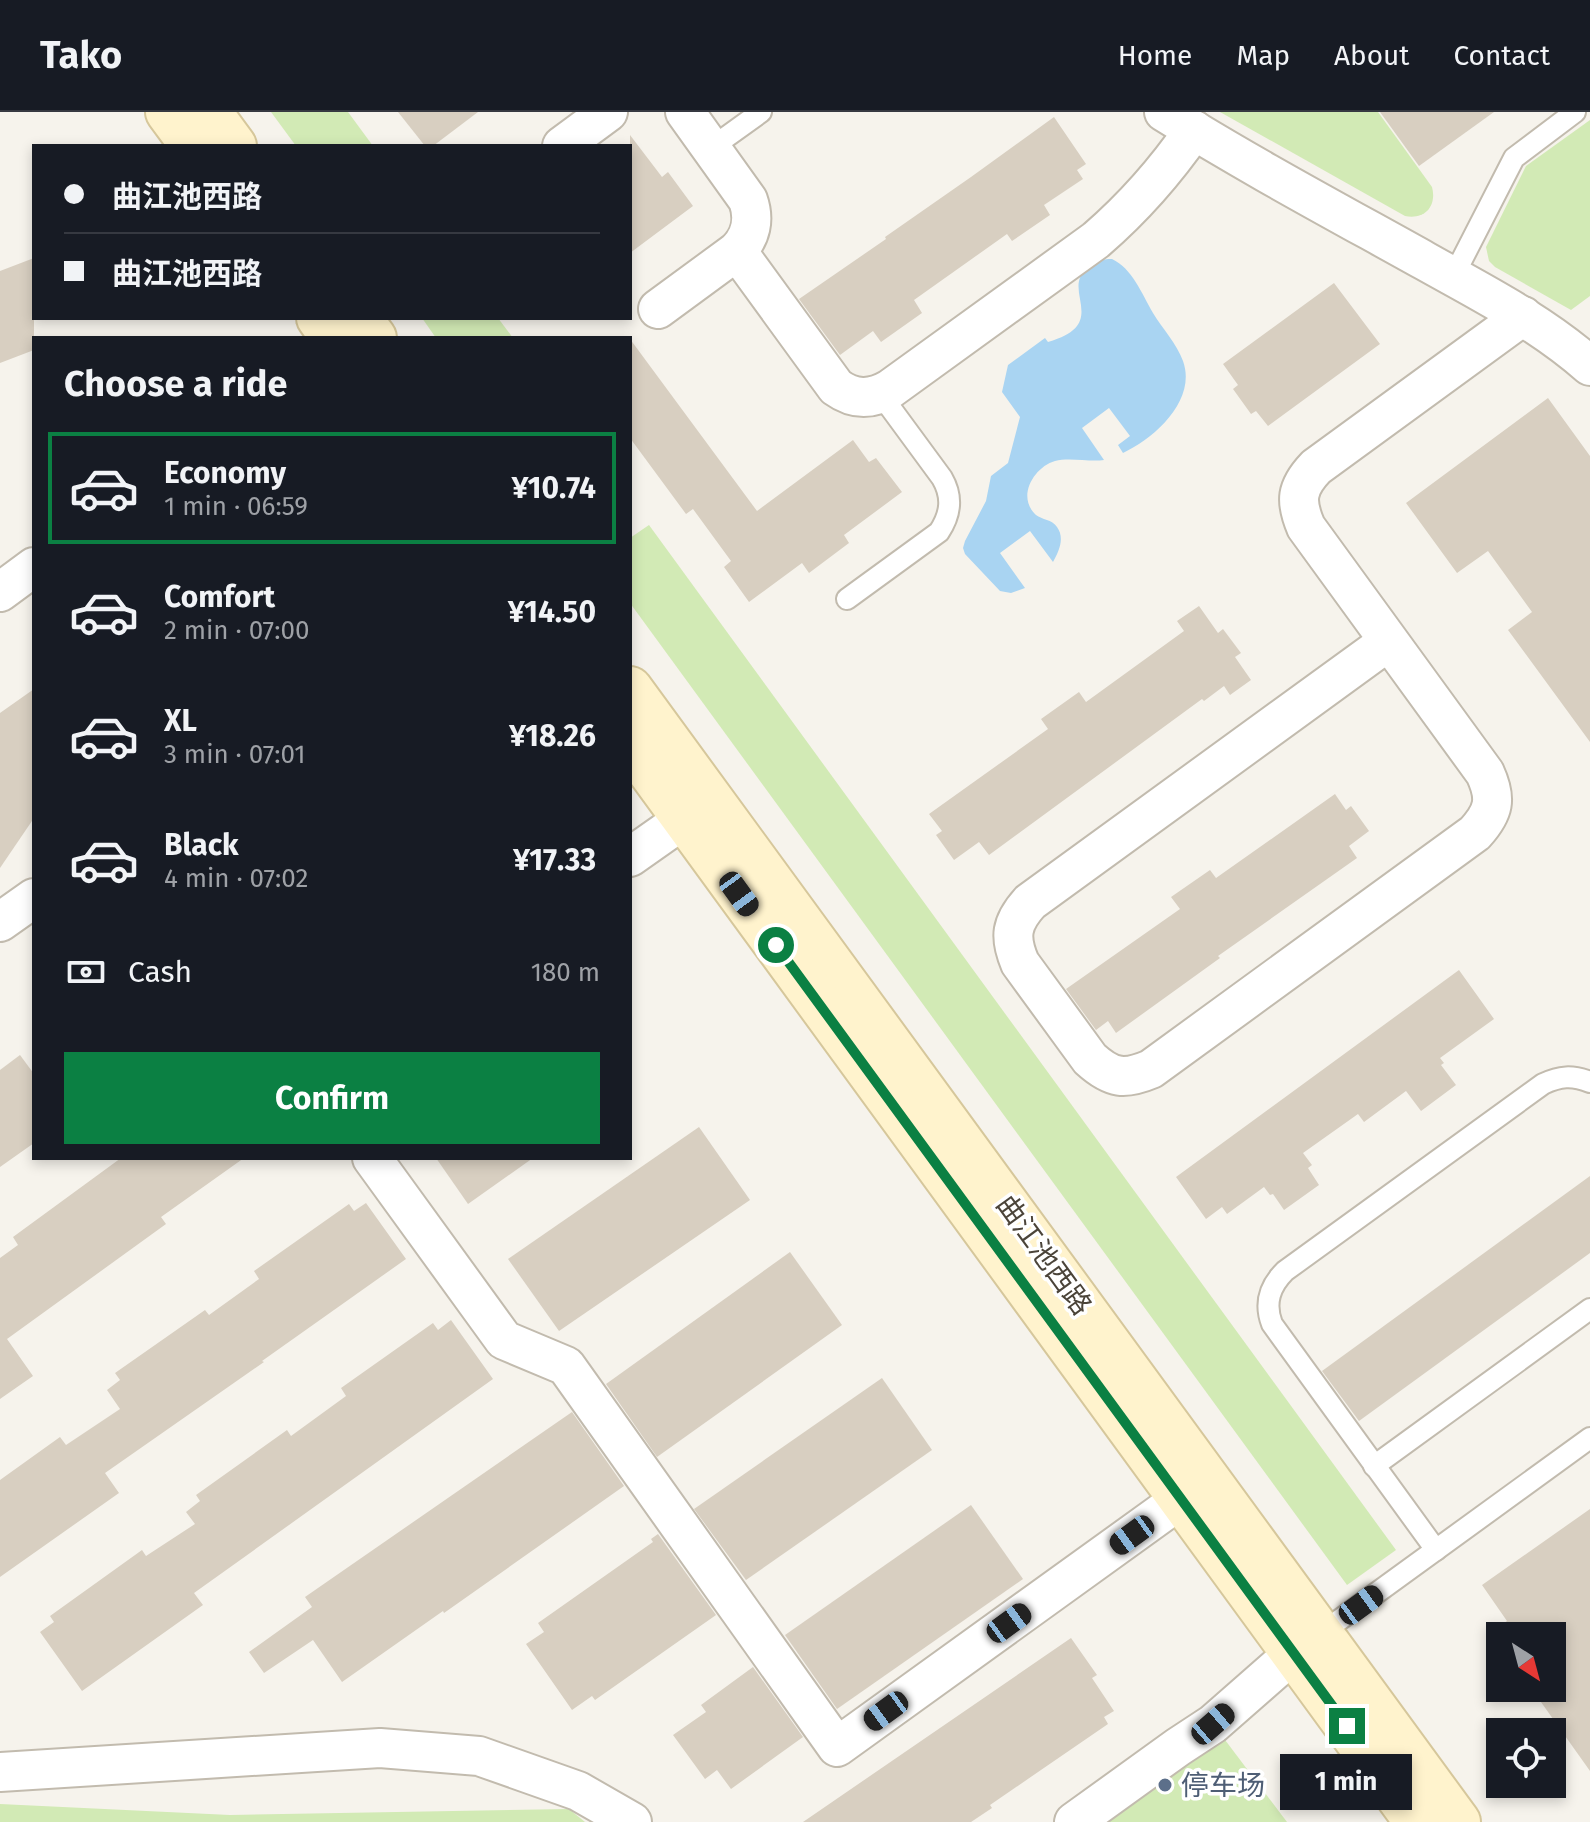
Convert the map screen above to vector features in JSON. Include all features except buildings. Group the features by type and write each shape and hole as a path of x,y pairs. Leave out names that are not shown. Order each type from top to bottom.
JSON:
{"street":[{"path":"168,112 192,144"},
{"path":"209,112 233,144"},
{"path":"565,144 608,112"},
{"path":"658,309 737,251 750,233 751,209 744,193 685,112"},
{"path":"737,251 836,387 859,397 881,395 1122,218 1174,159 1179,121 1523,316 1590,366"},
{"path":"1389,641 1030,902 1018,915 1013,931 1013,947 1020,963 1090,1059 1103,1071 1119,1077 1135,1076 1151,1069 1475,833 1487,820 1493,805 1492,788 1485,773 1389,641 1306,527 1299,511 1298,495 1304,479 1316,467 1523,316"},
{"path":"325,320 358,332"},
{"path":"0,592 32,568"},
{"name":"曲江池西路","path":"632,692 1307,1644 1417,1822"},
{"name":"曲江池西路","path":"632,747 1181,1499 1458,1822"},
{"path":"632,856 684,819"},
{"path":"0,922 32,899"},
{"path":"373,1160 504,1340 566,1366 837,1747 1181,1499"},
{"path":"1074,1822 1213,1724 1307,1644"},
{"path":"0,1772 380,1748 479,1756 578,1791 632,1822"}],"lane":[{"path":"711,148 761,112"},
{"path":"1453,277 1514,158 1575,112"},
{"path":"847,599 939,532 949,510 949,493 942,478 881,395"},
{"path":"1436,1550 1272,1324 1268,1299 1274,1283 1285,1271 1543,1084 1557,1077 1575,1076 1590,1082"},
{"path":"1374,1466 1590,1309"},
{"path":"1307,1644 1590,1438"}],"green space":[{"path":"271,112 348,112 372,144 295,144"},
{"path":"1220,112 1378,112 1432,187 1431,206 1424,214 1405,216"},
{"path":"1590,120 1590,296 1571,310 1495,267 1489,261 1486,247 1526,166"},
{"path":"423,320 500,320 512,336 435,336"},
{"path":"649,525 1396,1550 1347,1585 632,606 632,537"},
{"path":"1213,1724 1287,1822 1075,1822"},
{"path":"0,1804 230,1815 569,1809 585,1822 0,1822"}],"water":[{"path":"1112,259 1131,275 1177,348 1186,376 1184,390 1179,403 1160,428 1123,453 1118,445 1130,436 1109,408 1082,428 1104,460 1061,460 1040,469 1030,484 1028,500 1036,515 1057,527 1061,536 1059,549 1053,562 1030,531 1000,553 1025,588 1011,593 1000,591 963,548 986,501 991,476 1008,463 1020,417 1002,392 1008,365 1045,338 1048,342 1067,335 1077,326 1081,316 1081,276 1097,262"}],"place":[{"name":"停车场","path":"1165,1785"}],"route":[{"path":"776,945 1347,1726"}]}
